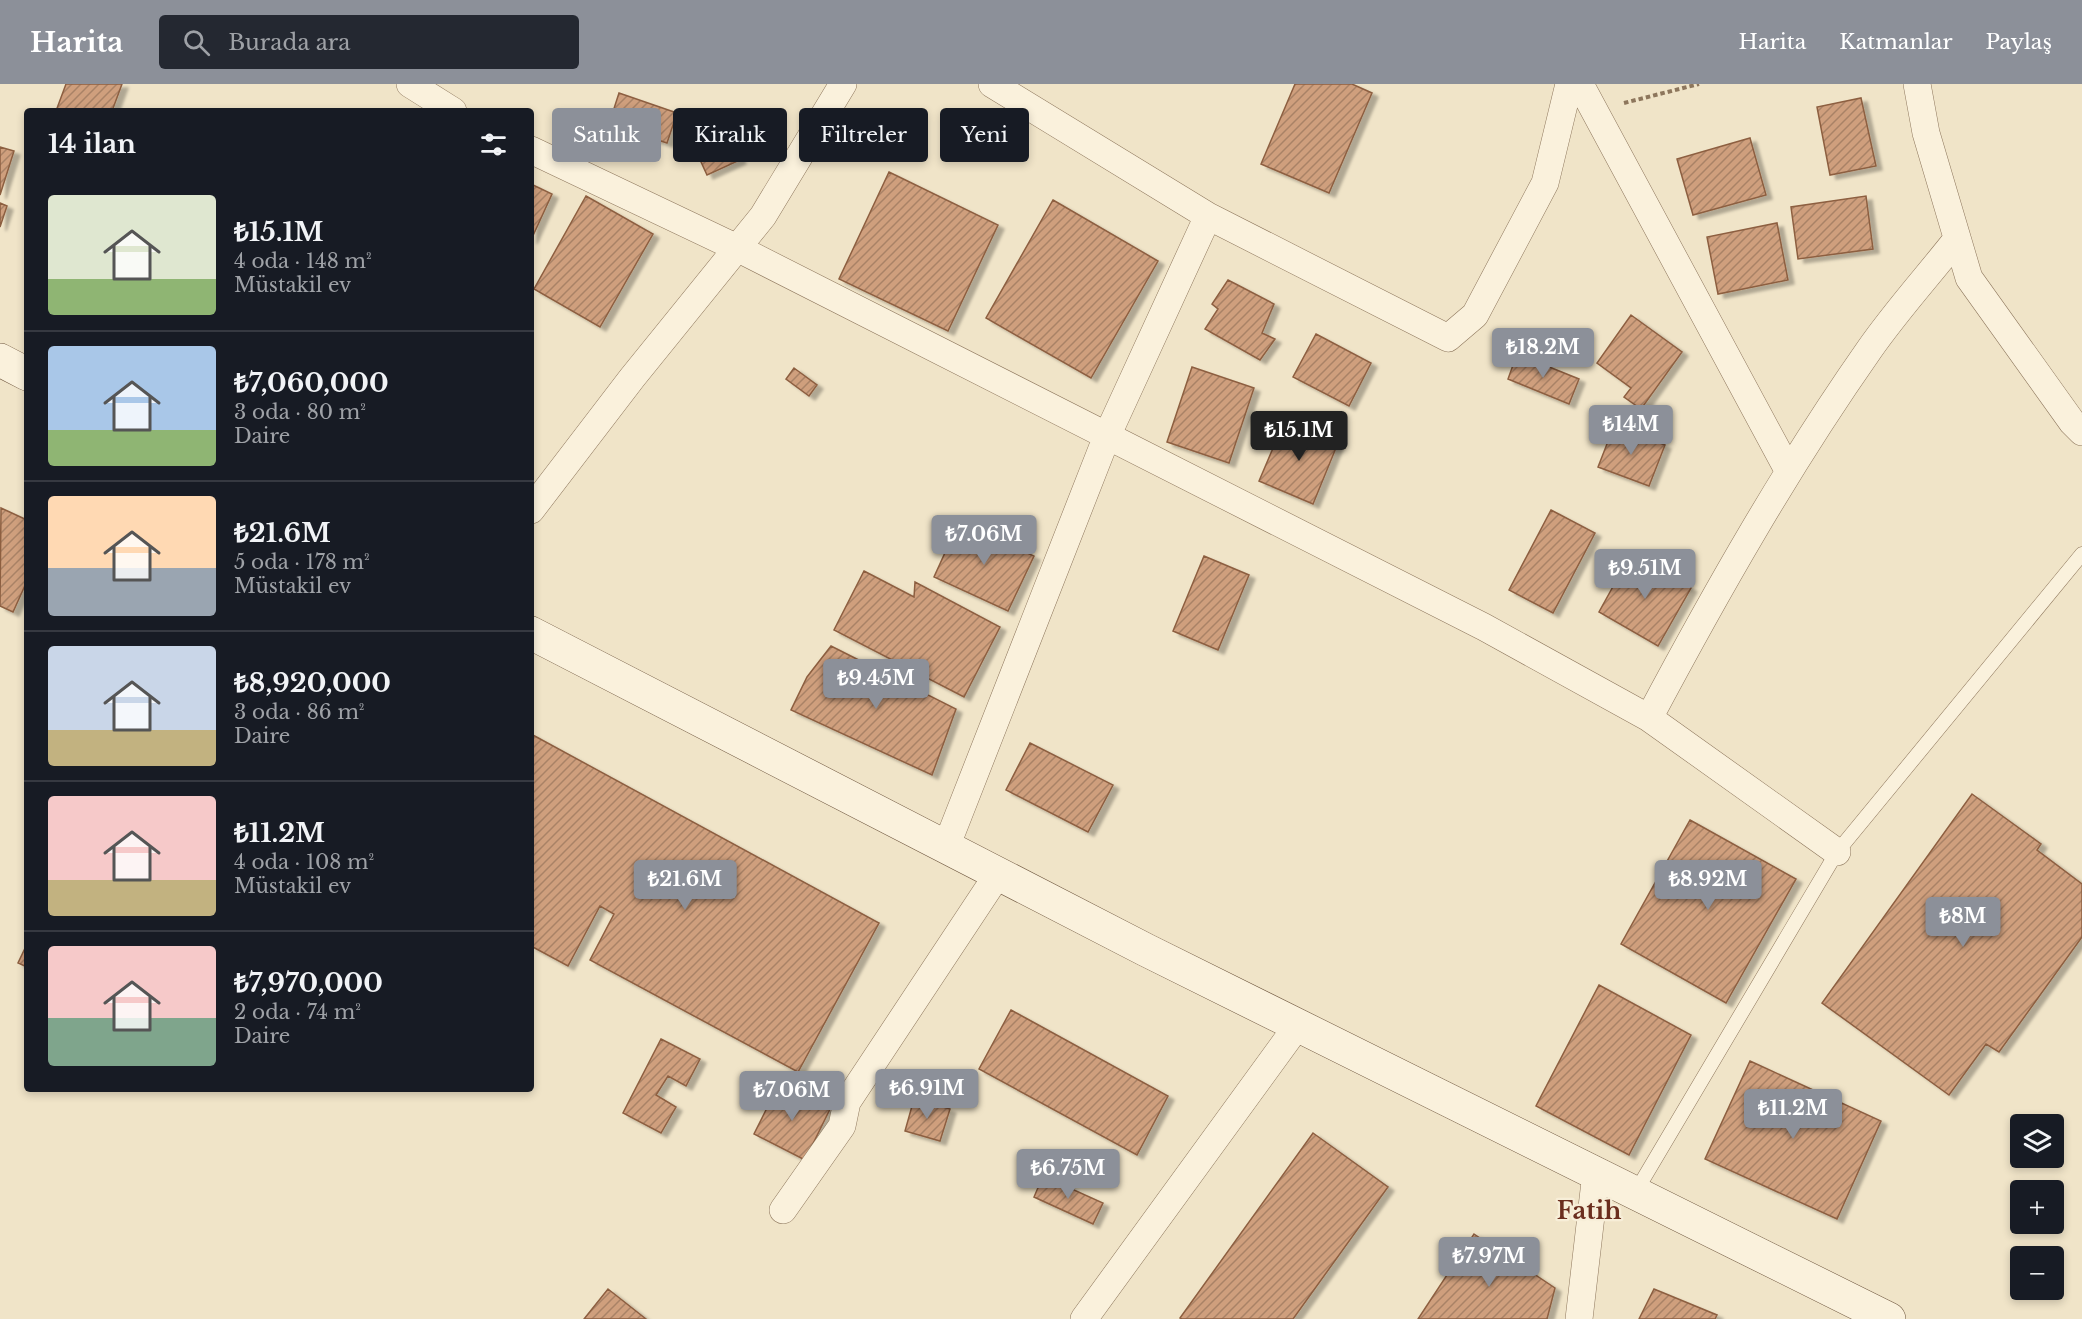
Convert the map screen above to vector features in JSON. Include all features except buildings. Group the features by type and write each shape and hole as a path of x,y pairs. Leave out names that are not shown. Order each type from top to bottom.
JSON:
{"street":[{"path":"410,84 448,108"},
{"path":"534,506 632,378 763,216 843,84"},
{"path":"992,84 1208,216 1449,339 1476,315 1545,183 1569,84"},
{"path":"1580,84 1788,470"},
{"path":"1917,84 1926,134 1969,278 2072,422 2082,432"},
{"path":"534,151 737,248 1484,627 1649,718 1838,852"},
{"path":"946,847 1107,436 1208,216"},
{"path":"1649,718 1700,621 1757,529 1788,470 1871,348 1957,239"},
{"path":"0,360 24,372"},
{"path":"534,635 998,874 1889,1319"},
{"path":"783,1210 842,1126 847,1102 998,874"},
{"path":"1084,1319 1298,1025"},
{"path":"1579,1319 1596,1173"}],"lane":[{"path":"1635,1192 1838,852 2082,554"}],"path":[{"path":"1595,112 1699,84"}],"district":[{"name":"Fatih","path":"1589,1211"}]}
